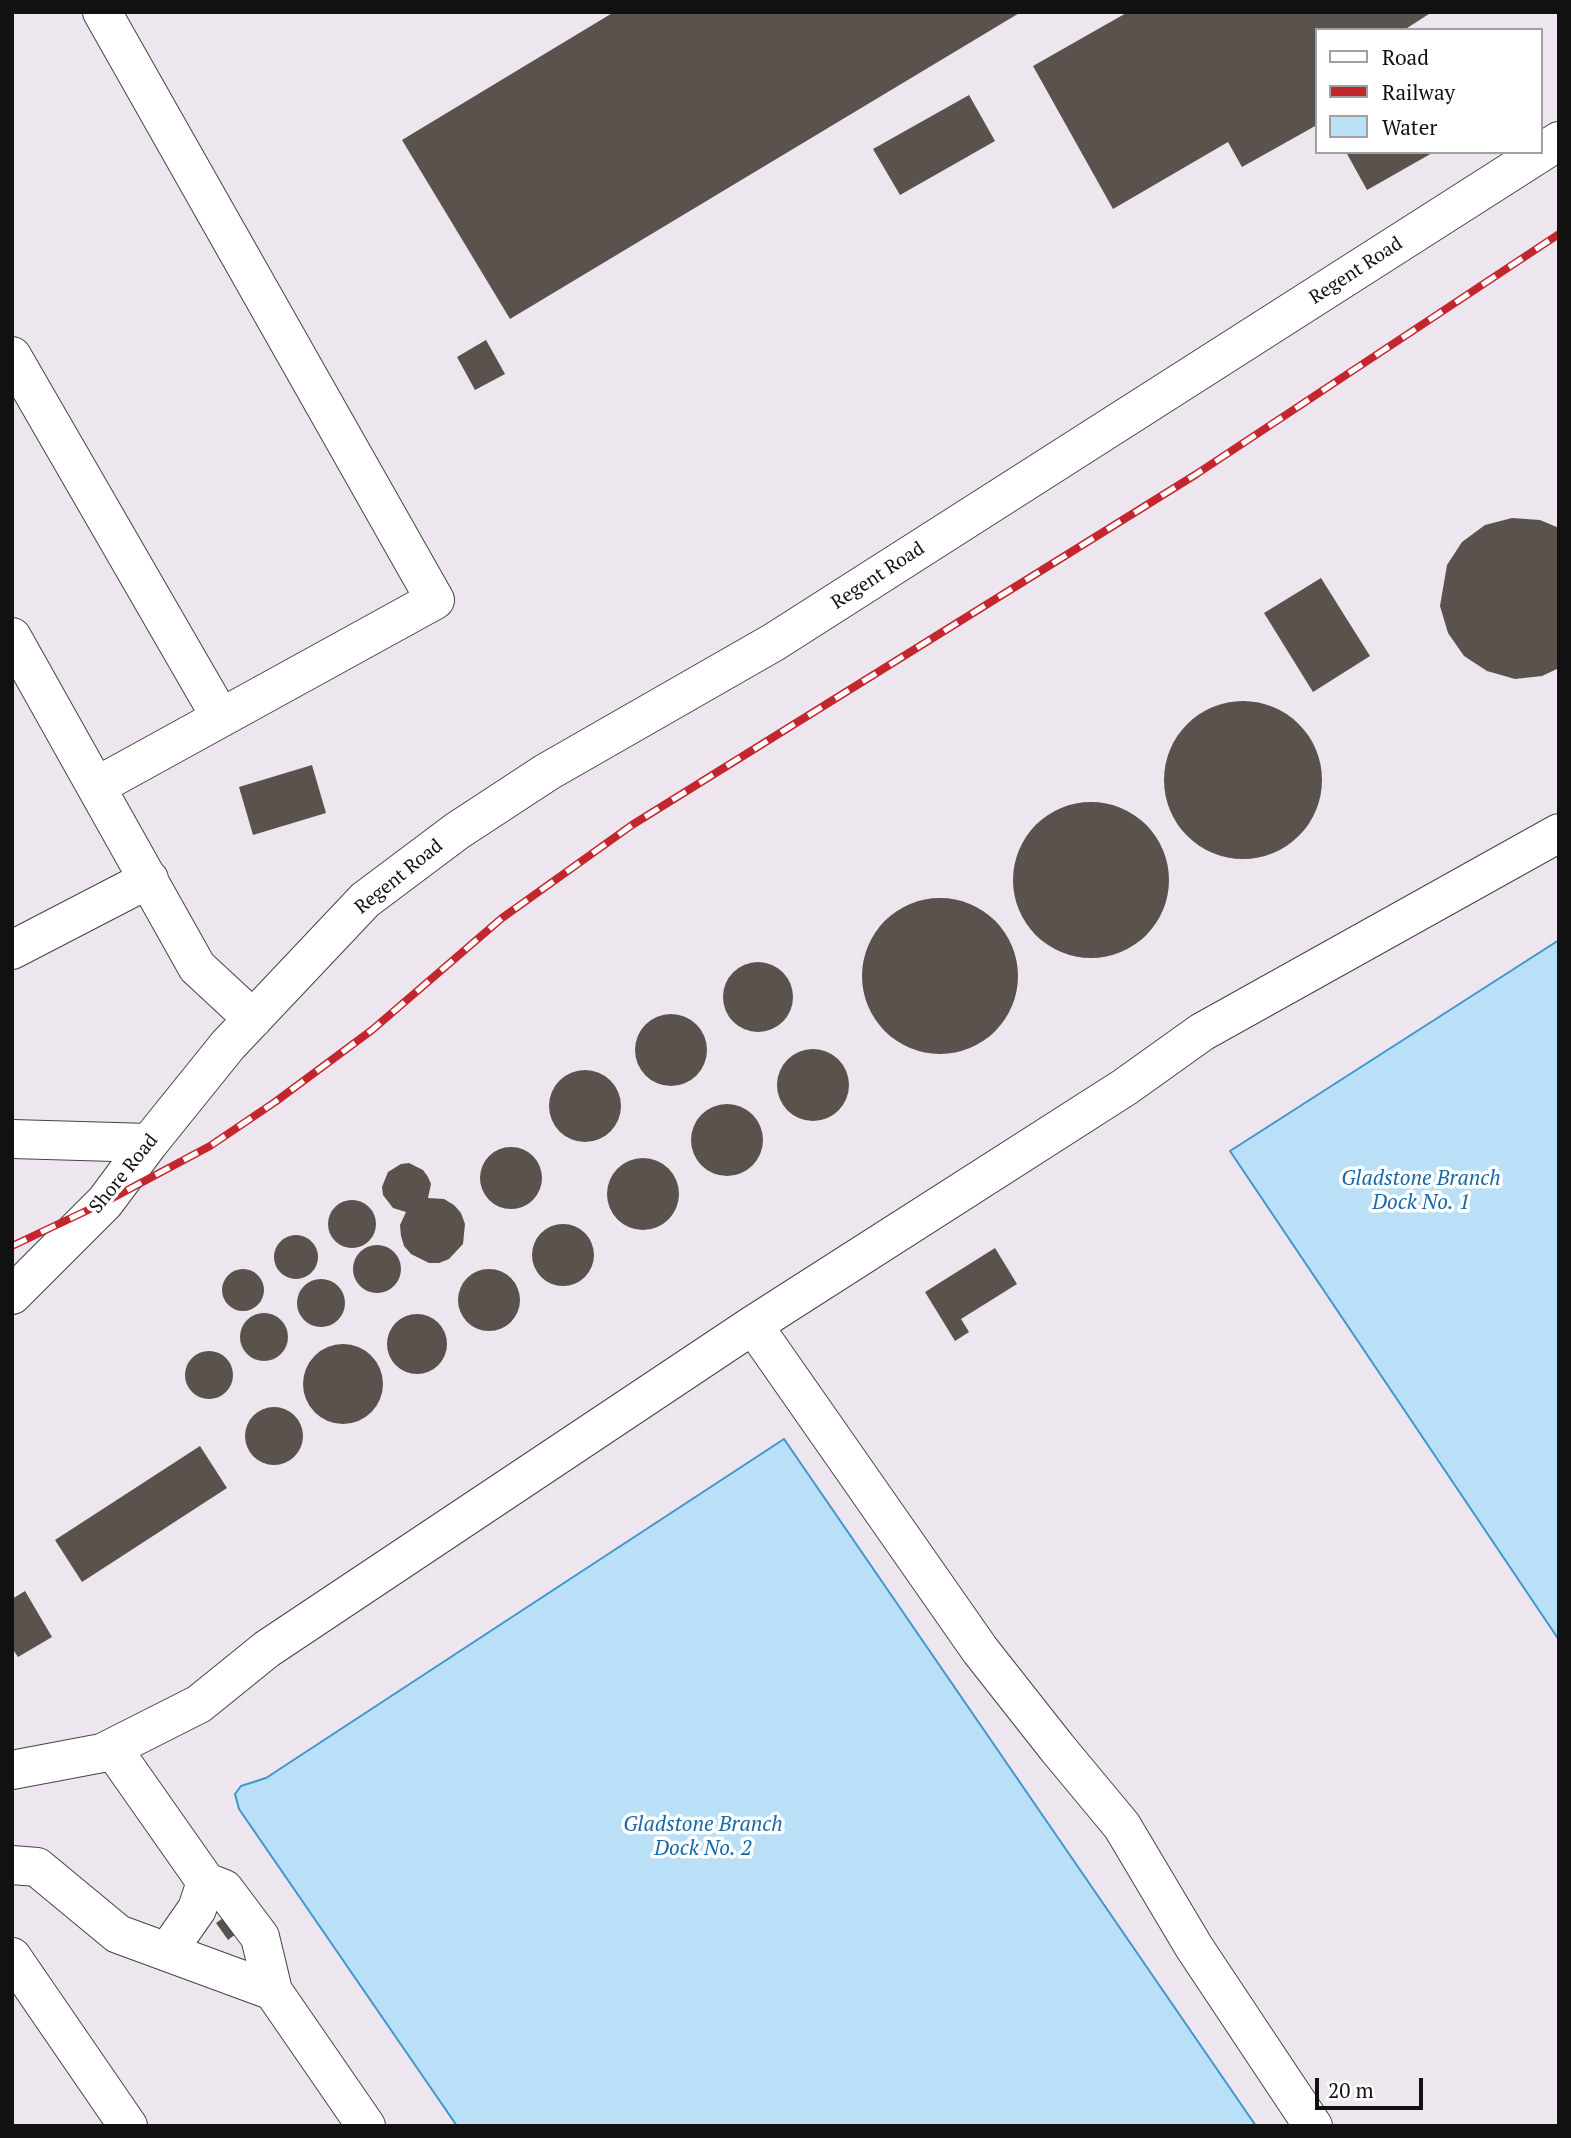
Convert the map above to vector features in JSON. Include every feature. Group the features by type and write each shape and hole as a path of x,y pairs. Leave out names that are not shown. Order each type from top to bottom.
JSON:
{"lane":[{"path":"97,786 435,600 102,12"},
{"name":"Regent Road","path":"1543,151 1559,141"},
{"name":"Regent Road","path":"241,1032 365,900 457,831 547,772 774,642 1539,154"},
{"path":"12,356 221,718"},
{"path":"12,637 197,967 241,1032"},
{"path":"12,1770 102,1753 199,1704 267,1649 753,1325 1125,1087 1202,1032 1559,833"},
{"path":"12,950 149,878"},
{"name":"Shore Road","path":"12,1295 105,1202 149,1143 241,1032"},
{"path":"12,1139 149,1143"},
{"path":"753,1325 981,1650 1122,1826 1194,1947 1313,2126"},
{"path":"113,1748 206,1882 224,1889 260,1937 273,1991 366,2126"},
{"path":"12,1865 37,1867 118,1934 273,1991"},
{"path":"167,1952 197,1909 206,1882"},
{"path":"12,1957 128,2126"}],"shaded area":[{"path":"12,12 1559,12 1559,2126 12,2126"}],"water":[{"name":"Gladstone Branch Dock No. 1","path":"1559,940 1559,1640 1230,1151"},
{"name":"Gladstone Branch Dock No. 2","path":"784,1439 1256,2126 457,2126 239,1809 235,1794 241,1786 266,1778"}],"building":[{"path":"614,12 1021,12 510,319 402,140"},
{"path":"1128,12 1432,12 1407,28 1316,28 1316,126 1242,167 1228,142 1113,209 1033,66"},
{"path":"969,95 995,141 900,195 873,149"},
{"path":"1347,154 1430,154 1367,190"},
{"path":"486,340 505,374 475,390 457,357"},
{"path":"1512,518 1540,520 1559,528 1559,668 1542,676 1515,679 1487,671 1464,656 1448,633 1440,606 1447,565 1462,542 1485,525"},
{"path":"1321,578 1370,656 1313,692 1264,613"},
{"path":"1243,701 1273,707 1299,724 1316,750 1322,780 1316,810 1299,836 1273,853 1243,859 1213,853 1187,836 1170,810 1164,780 1170,750 1187,724 1213,707"},
{"path":"312,765 326,813 253,835 239,787"},
{"path":"1091,802 1121,808 1146,825 1163,850 1169,880 1163,910 1146,935 1121,952 1091,958 1061,952 1036,935 1019,910 1013,880 1019,850 1036,825 1061,808"},
{"path":"940,898 970,904 995,921 1012,946 1018,976 1012,1006 995,1031 970,1048 940,1054 910,1048 885,1031 868,1006 862,976 868,946 885,921 910,904"},
{"path":"765,962 778,968 787,977 791,983 791,1011 783,1022 772,1030 751,1032 733,1022 725,1011 723,990 733,972 744,964"},
{"path":"671,1014 691,1020 701,1030 707,1050 701,1070 691,1080 671,1086 651,1080 641,1070 635,1050 641,1030 651,1020"},
{"path":"813,1049 833,1055 843,1065 849,1085 843,1105 833,1115 813,1121 793,1115 783,1105 777,1085 783,1065 793,1055"},
{"path":"592,1070 611,1080 619,1092 619,1120 611,1132 599,1140 578,1142 559,1132 551,1120 549,1099 559,1080 571,1072"},
{"path":"734,1104 753,1114 761,1126 761,1154 753,1166 741,1174 720,1176 701,1166 693,1154 691,1133 701,1114 713,1106"},
{"path":"505,1147 517,1147 533,1156 540,1166 540,1190 533,1200 517,1209 505,1209 494,1204 485,1195 480,1184 480,1172 485,1161 494,1152"},
{"path":"650,1158 669,1168 677,1180 677,1208 669,1220 657,1228 636,1230 617,1220 609,1208 607,1187 617,1168 629,1160"},
{"path":"409,1163 423,1170 428,1177 431,1184 428,1198 444,1199 454,1205 465,1224 463,1244 449,1259 439,1263 429,1263 411,1254 404,1246 400,1225 406,1212 393,1208 383,1195 382,1187 388,1172 401,1164"},
{"path":"352,1200 369,1207 376,1224 369,1241 352,1248 335,1241 328,1224 335,1207"},
{"path":"563,1224 585,1233 594,1255 585,1277 563,1286 541,1277 532,1255 541,1233"},
{"path":"296,1235 311,1242 318,1257 311,1272 296,1279 281,1272 274,1257 281,1242"},
{"path":"377,1245 394,1252 401,1269 394,1286 377,1293 360,1286 353,1269 360,1252"},
{"path":"995,1248 1017,1284 961,1319 969,1332 955,1341 925,1292"},
{"path":"243,1269 258,1275 264,1290 258,1305 243,1311 228,1305 222,1290 228,1275"},
{"path":"489,1269 511,1278 520,1300 511,1322 489,1331 467,1322 458,1300 467,1278"},
{"path":"321,1279 338,1286 345,1303 338,1320 321,1327 304,1320 297,1303 304,1286"},
{"path":"264,1313 281,1320 288,1337 281,1354 264,1361 247,1354 240,1337 247,1320"},
{"path":"411,1314 423,1314 442,1327 447,1344 445,1356 434,1369 423,1374 411,1374 392,1361 387,1350 387,1338 400,1319"},
{"path":"335,1344 351,1344 372,1355 383,1376 383,1392 372,1413 351,1424 335,1424 321,1418 309,1406 303,1392 303,1376 309,1362 321,1350"},
{"path":"209,1351 226,1358 233,1375 226,1392 209,1399 192,1392 185,1375 192,1358"},
{"path":"274,1407 285,1409 298,1420 303,1436 301,1447 290,1460 274,1465 263,1463 250,1452 245,1436 247,1425 258,1412"},
{"path":"200,1446 227,1488 82,1582 55,1540"},
{"path":"25,1591 52,1637 18,1657 12,1648 12,1599"},
{"path":"226,1916 237,1933 228,1940 216,1923"}],"railway":[{"path":"12,1246 105,1202 210,1146 372,1030 502,918 632,825 1195,475 1559,234"}]}
